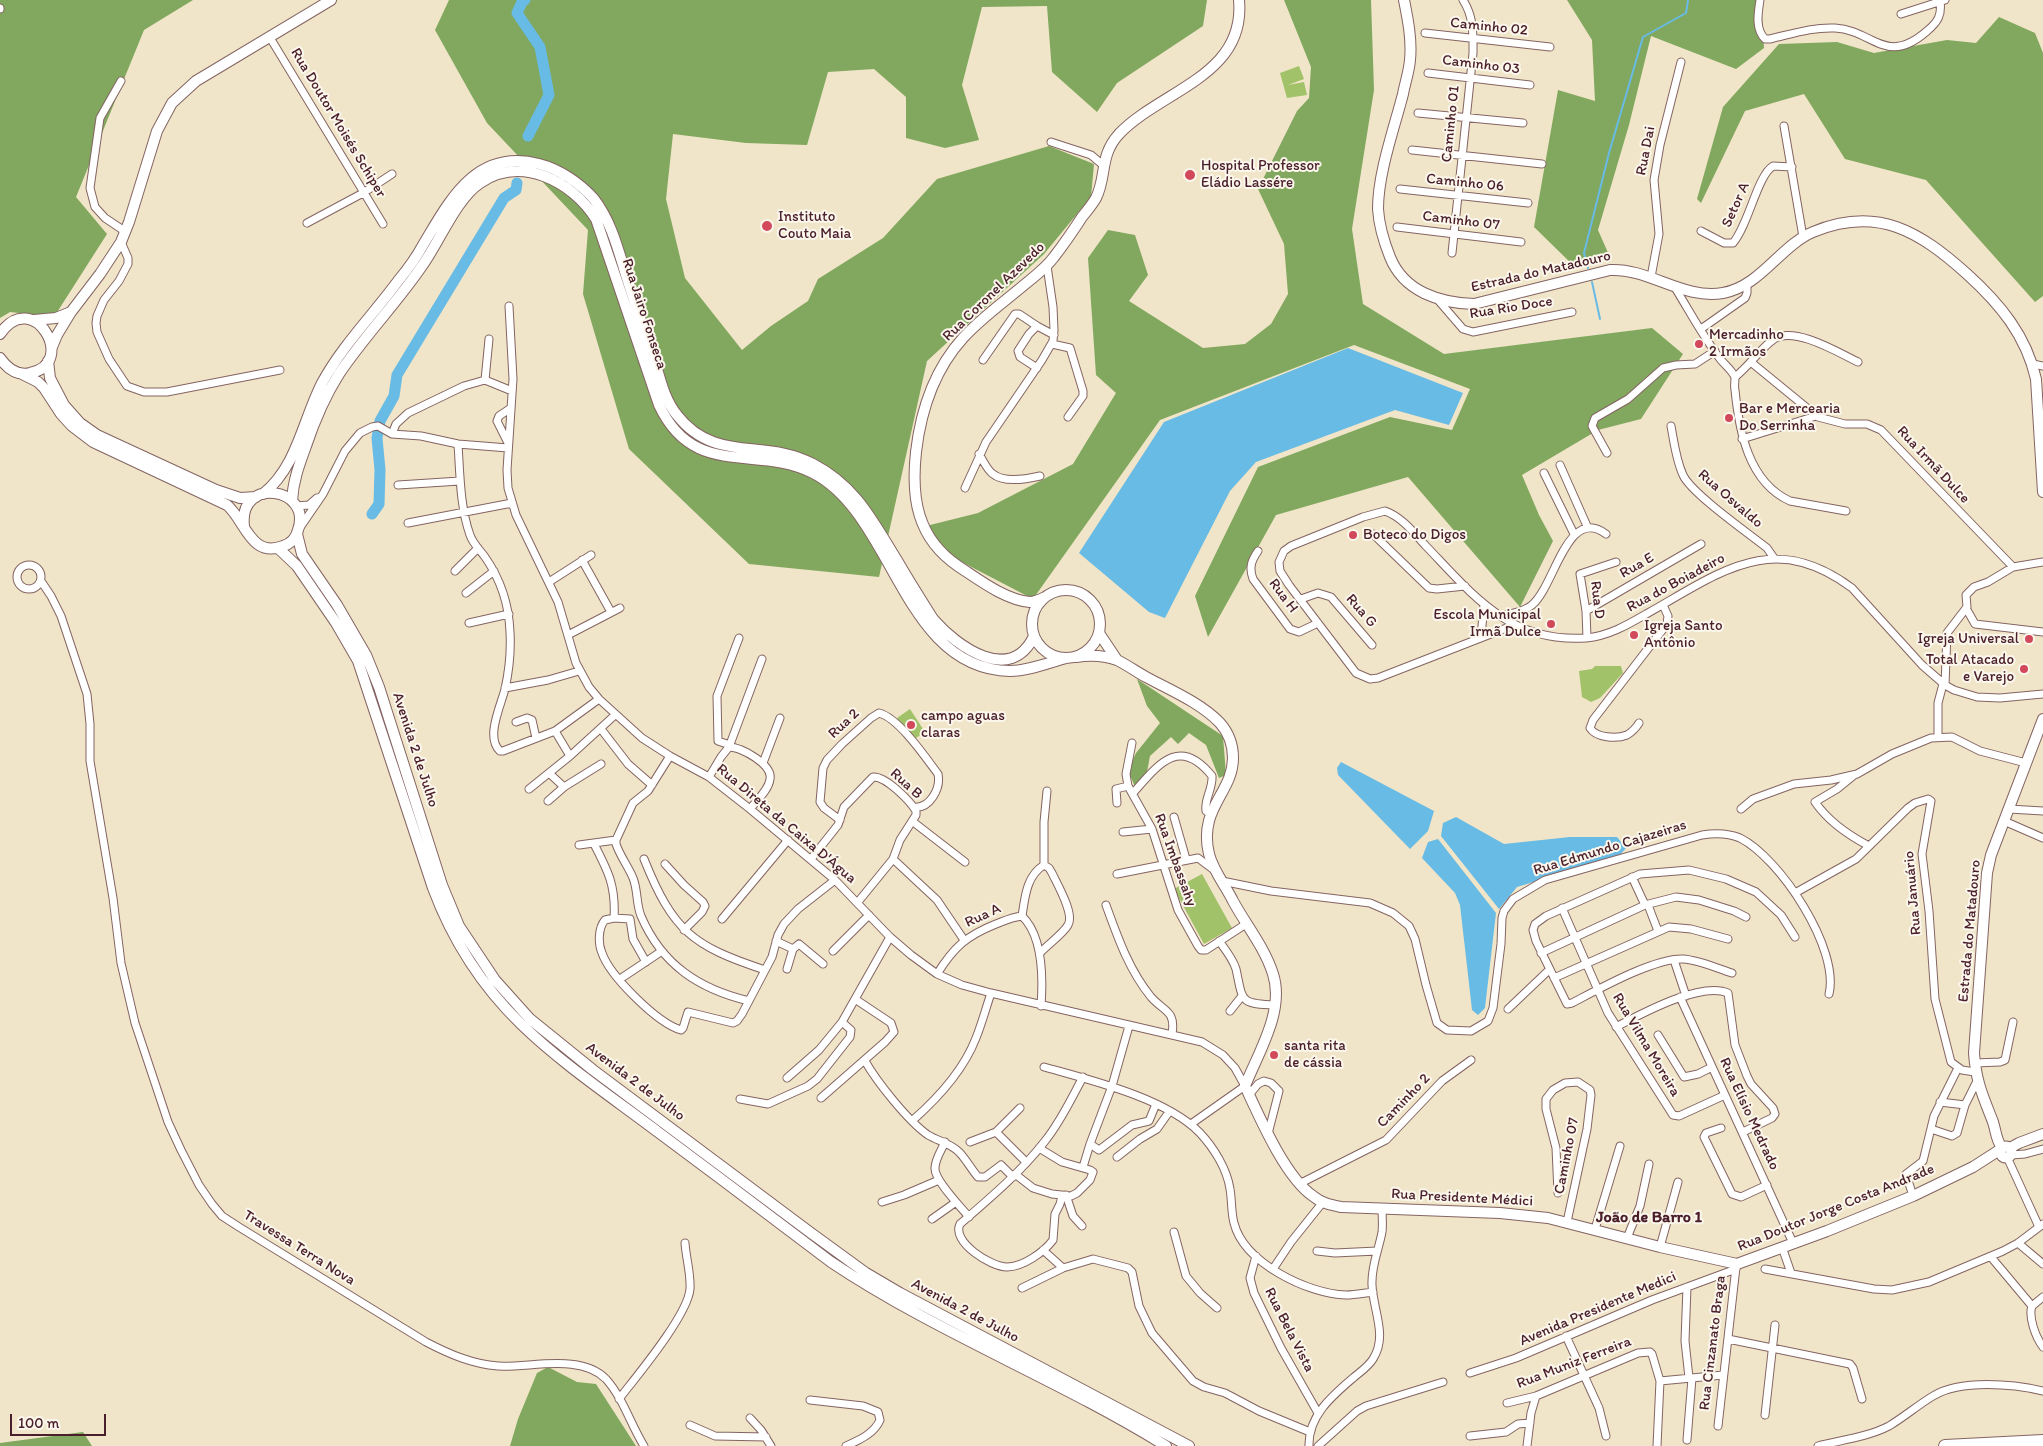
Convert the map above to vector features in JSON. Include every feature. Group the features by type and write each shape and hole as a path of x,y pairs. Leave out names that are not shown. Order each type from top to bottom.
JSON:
{"highway":[{"path":"1945,1446 2043,1441"}],"main road":[{"path":"2,362 12,370 32,378 44,388 61,414 86,438 101,447 227,505 237,515 253,542 260,546 278,548 292,540 298,531 300,517 294,503 278,493 232,496 97,435 80,422 64,405 50,378 48,361 57,335 71,312 100,274 126,232 157,131 172,103 196,81 331,0"},
{"name":"Rua Coronel Azevedo","path":"1011,597 962,568 936,548 920,519 914,490 914,472 919,431 925,405 944,362 972,329 1047,266 1095,200 1108,151 1119,135 1134,121 1215,66 1224,55 1233,39 1238,24 1239,0"},
{"name":"Estrada do Matadouro","path":"1404,0 1409,32 1410,60 1385,163 1379,196 1379,215 1383,237 1397,270 1413,286 1438,300 1454,303 1484,303 1610,270 1625,270 1695,292 1715,293 1736,289 1748,283 1803,237 1830,226 1864,222 1886,224 1916,234 1949,258 1996,302 2038,365 2036,379 2042,434 2043,492"},
{"name":"Rua Jairo Fonseca","path":"260,495 277,481 288,466 313,402 326,376 416,257 460,188 470,178 488,168 501,163 521,161 544,166 569,178 591,196 602,212 615,240 667,400 686,426 699,436 719,445 777,452 798,457 822,468 839,481 853,493 867,510 933,619 947,633 974,651 992,659 1009,660 1026,651 1034,636"},
{"name":"Rua Jairo Fonseca","path":"294,503 297,470 321,409 336,380 365,338 424,263 465,197 480,182 502,173 515,171 537,173 555,180 572,191 588,207 596,219 659,405 674,429 686,440 711,454 735,459 758,459 788,464 813,473 827,482 854,507 912,605 926,624 949,647 970,661 987,668 1011,671 1071,658"},
{"path":"0,334 4,328 17,320 56,318 71,312"},
{"path":"32,320 46,330 52,347"},
{"path":"20,373 36,372 48,361"},
{"path":"244,526 246,510 260,495"},
{"name":"Avenida 2 de Julho","path":"298,531 302,554 352,630 371,667 379,687 433,861 459,926 482,962 516,1005 548,1035 593,1070 866,1273 900,1293 1189,1446"},
{"name":"Avenida 2 de Julho","path":"278,548 297,566 336,622 358,661 432,888 454,936 476,970 497,999 520,1023 635,1115 856,1279 922,1317 1166,1446"},
{"path":"1011,597 1030,602 1063,590 1072,591 1089,599 1099,614 1099,633 1091,648 1071,658"},
{"path":"1011,597 1026,611 1034,636 1046,652 1071,658 1096,656 1117,660 1195,705 1216,720 1228,734 1233,750 1232,770 1211,814 1207,830 1208,847 1220,877 1268,962 1273,975 1275,1005 1247,1090"},
{"path":"1032,625 1036,610 1045,597"},
{"path":"1099,633 1117,660"},
{"name":"Estrada do Matadouro","path":"2007,1152 1997,1139 1976,1072 1985,888 1991,855 2043,719"},
{"name":"Rua Presidente Médici","path":"1247,1090 1268,1134 1299,1184 1311,1195 1323,1202 1341,1206 1382,1209 1500,1213 1567,1222 1736,1266"},
{"name":"Rua Doutor Jorge Costa Andrade","path":"1736,1266 1913,1196 2040,1136"}],"street":[{"name":"Caminho 01","path":"1452,254 1473,39 1471,18 1463,0"},
{"path":"1760,0 1759,30 1766,39 1811,29 1836,28 1855,33 1879,45 1891,47 1913,42 1929,30 1940,17 1943,1 1901,14"},
{"name":"Caminho 02","path":"1425,34 1550,47"},
{"name":"Rua Doutor Moisés Schiper","path":"269,36 363,193 384,224"},
{"name":"Rua Dai","path":"1651,277 1659,234 1654,180 1660,145 1681,62"},
{"name":"Caminho 03","path":"1428,72 1530,85"},
{"path":"121,81 100,118 90,188 96,207 105,218 126,232"},
{"path":"1418,113 1524,124"},
{"path":"1784,126 1803,237"},
{"path":"1052,142 1091,155 1103,165"},
{"path":"1412,150 1542,164"},
{"path":"1091,155 1108,151"},
{"name":"Setor A","path":"1701,231 1724,243 1733,242 1751,210 1767,172 1773,166 1792,167"},
{"path":"307,223 363,193 392,174"},
{"name":"Caminho 06","path":"1400,189 1528,203"},
{"name":"Caminho 07","path":"1397,227 1521,242"},
{"path":"121,242 128,258 128,264 119,281 104,300 96,322 97,332 109,359 128,386 144,392 167,392 280,370"},
{"path":"965,488 979,454 989,437 1052,344 1054,335 1053,307 1047,266"},
{"path":"1701,329 1745,298 1748,283"},
{"path":"1674,285 1715,351 1735,377 1734,389 1742,439 1757,471 1769,486 1782,497 1797,503 1846,511"},
{"name":"Rua Rio Doce","path":"1438,300 1463,329 1473,332 1572,312"},
{"name":"Rua Direta da Caixa D'Água","path":"508,306 512,338 512,391 507,480 512,503 526,538 558,602 579,670 599,700 642,738 709,777 750,809 835,880 890,937 937,974 962,985 991,994 1202,1042 1215,1048 1235,1068 1247,1090"},
{"path":"983,360 1015,314 1019,314 1054,335"},
{"path":"1037,326 1029,334 1018,353 1020,357 1037,368"},
{"path":"1735,377 1752,363 1770,342 1780,336 1811,340 1858,362"},
{"path":"485,380 490,339"},
{"path":"1052,344 1070,348 1084,391 1083,396 1068,416"},
{"path":"1607,453 1593,429 1593,421 1628,399 1663,368 1695,364 1715,351"},
{"path":"1752,363 1816,416"},
{"path":"392,434 396,424 408,413 464,386 485,380 512,391"},
{"path":"2040,418 2043,406"},
{"path":"298,531 323,494 345,451 360,433 378,426 392,434 422,436 458,444 508,446 498,421 499,416 511,408"},
{"path":"1742,439 1816,416"},
{"name":"Rua Irmã Dulce","path":"1816,416 1845,424 1867,424 1881,430 2013,567"},
{"name":"Rua Osvaldo","path":"1671,426 1678,459 1685,479 1701,495 1767,548 1774,558"},
{"path":"458,444 460,481 471,537 494,571 509,614 510,649 505,688 494,728 496,747 503,751 555,731 599,700"},
{"path":"979,454 991,473 1000,478 1027,479 1040,476"},
{"path":"1560,465 1587,526"},
{"path":"1544,473 1574,534"},
{"path":"398,485 460,481"},
{"path":"294,503 309,505 323,494"},
{"path":"408,523 512,503"},
{"name":"Rua do Boiadeiro","path":"1301,599 1280,572 1279,562 1284,551 1291,546 1364,517 1385,511 1401,521 1465,586 1499,616 1514,625 1561,637 1587,638 1620,628 1724,571 1756,561 1774,558 1801,563 1839,578 1852,588 1922,665 1954,690 1977,696 2000,698 2043,694"},
{"path":"1499,616 1520,611 1533,604 1548,584 1574,534 1587,526 1594,527 1606,534"},
{"path":"1373,534 1429,588 1465,586"},
{"name":"Rua E","path":"1586,611 1701,544"},
{"path":"455,571 478,548"},
{"name":"Rua H","path":"1258,552 1251,564 1250,571 1253,580 1290,629 1299,632 1318,623"},
{"path":"549,582 591,555"},
{"path":"582,560 611,612"},
{"name":"Rua D","path":"1587,638 1586,611 1580,574 1616,562"},
{"path":"2043,562 2013,567 1988,582 1968,590 1966,595 1966,608 1972,623 2043,632"},
{"path":"466,593 494,571"},
{"name":"Travessa Terra Nova","path":"41,581 52,596 61,616 86,694 90,724 90,761 127,994 173,1134 199,1185 222,1216 417,1336 454,1356 498,1366 566,1364 596,1371 606,1379 619,1399 644,1446"},
{"name":"Rua G","path":"1301,599 1318,593 1331,597 1372,645"},
{"path":"1301,599 1356,673 1370,679 1378,678 1514,625"},
{"path":"1482,637 1484,604"},
{"path":"1639,723 1631,732 1622,736 1599,735 1590,728 1593,720 1667,624 1668,616 1663,605"},
{"path":"568,635 620,608"},
{"path":"1938,737 1938,703 1944,684 1947,633 1952,623 1966,608"},
{"path":"469,623 509,614"},
{"path":"739,638 717,696 718,741 740,749 763,764 770,774 770,782 750,809"},
{"path":"709,777 730,746 762,659"},
{"path":"505,688 548,680 579,670"},
{"name":"Rua 2","path":"840,820 824,808 820,802 824,768 834,752 867,721 879,713 886,715 897,725 938,774 938,787 935,794 922,807 914,807"},
{"path":"529,789 570,756 615,715"},
{"path":"516,722 527,718 532,720 536,738"},
{"path":"763,764 780,718"},
{"path":"601,729 628,764 652,785"},
{"path":"555,731 570,756"},
{"path":"1869,846 1846,833 1815,802 1857,774 1915,744 1938,737 1952,737 1980,751 2026,763"},
{"path":"1117,803 1116,789 1128,786 1126,774 1132,743"},
{"path":"670,756 646,793 639,796 633,802 616,840 618,850 633,879 641,915 662,951 703,986 724,995 748,1000"},
{"path":"1133,793 1165,761 1176,756 1184,756 1194,760 1212,776 1211,789 1205,808 1206,812 1211,814"},
{"path":"548,801 564,787 601,764"},
{"path":"549,773 564,787"},
{"path":"1741,809 1753,799 1774,790 1794,784 1831,780 1857,774"},
{"name":"Rua B","path":"811,859 832,833 840,820 844,807 868,781 875,777 887,782 914,807 916,815 900,840 893,859 858,902"},
{"name":"Rua Imbassahy","path":"1128,786 1152,829 1176,905 1200,949 1206,950 1246,924"},
{"path":"1044,865 1044,822 1047,791"},
{"name":"Rua Januário","path":"1795,893 1856,859 1908,808 1924,800 1928,799 1931,802 1922,854 1929,912 1933,985 1948,1054 1951,1062 1958,1068"},
{"path":"2009,809 2043,811"},
{"path":"1174,818 1186,860"},
{"path":"912,821 965,862"},
{"path":"2004,821 2043,838"},
{"path":"1123,832 1152,829"},
{"name":"Rua Edmundo Cajazeiras","path":"1220,877 1271,891 1370,903 1394,913 1409,926 1415,938 1426,986 1437,1022 1447,1030 1471,1031 1488,1021 1495,1000 1504,911 1508,904 1520,894 1545,880 1702,835 1713,833 1733,836 1749,844 1775,867 1795,893 1826,955 1832,983 1829,994"},
{"path":"579,845 616,840"},
{"path":"722,919 788,840"},
{"path":"594,844 612,881 615,902 614,918"},
{"path":"644,859 662,900 684,930 720,954 765,970"},
{"path":"893,859 938,900 964,940"},
{"path":"1117,874 1186,860 1200,859 1220,877"},
{"path":"665,864 705,906 702,912 684,930"},
{"path":"1022,916 1028,885 1038,869 1044,865"},
{"path":"1040,953 1067,927 1070,920 1069,912 1052,873 1044,865"},
{"path":"1732,972 1691,960 1674,960 1641,970 1569,1004 1563,1000 1541,953 1534,936 1534,924 1562,908 1632,877 1653,872 1689,870 1714,875 1747,887 1762,895 1781,915 1795,938"},
{"path":"1632,877 1658,931"},
{"path":"646,962 632,938 631,920 628,918 608,918 602,923 600,948 605,960 643,1005 672,1027 680,1030 683,1028 688,1012 729,1022 737,1021 772,957 780,930 790,916 835,880"},
{"path":"1541,953 1574,936 1646,905 1676,897 1686,897 1734,911 1746,917"},
{"path":"1106,905 1123,952 1134,972 1152,999 1170,1013 1174,1024 1172,1034"},
{"name":"Rua Vilma Moreira","path":"1562,908 1585,964 1616,1027 1673,1115 1678,1116 1725,1095"},
{"path":"832,951 869,915"},
{"name":"Rua A","path":"937,974 953,950 964,940 1013,917 1022,916 1040,953 1042,974 1041,1006"},
{"path":"1554,978 1669,927 1679,927 1728,939"},
{"path":"787,1078 819,1050 842,1022 890,937"},
{"path":"776,941 793,949"},
{"path":"1219,941 1235,968 1236,980 1242,996 1253,1004 1275,1005"},
{"path":"787,969 793,949 799,944 823,964"},
{"path":"620,979 662,951"},
{"name":"Rua Elísio Medrado","path":"1674,960 1683,996 1712,1067 1794,1243"},
{"path":"1508,1009 1549,970"},
{"path":"1616,1027 1683,996 1726,992 1730,996 1735,1045 1747,1076 1751,1084 1773,1108 1775,1114 1772,1118 1743,1132"},
{"path":"913,1120 940,1094 966,1056 976,1038 991,994"},
{"path":"1230,1011 1242,996"},
{"path":"821,1098 865,1061 895,1030 891,1023 855,999"},
{"path":"740,1099 762,1105 773,1103 813,1082 850,1037 851,1030 842,1022"},
{"path":"1913,1196 1906,1174 1908,1170 1923,1161 1934,1116 1958,1068 1976,1072 2005,1060 2013,1022"},
{"path":"1083,1167 1112,1086 1129,1026"},
{"path":"1658,1035 1680,1072 1687,1078 1712,1067"},
{"name":"Caminho 2","path":"1299,1184 1386,1140 1442,1081 1471,1060"},
{"path":"865,1061 875,1078 913,1120 930,1136 945,1142 958,1152 978,1177 982,1178 1001,1165 1033,1188 1064,1196 1071,1196 1077,1193 1092,1177 1092,1172 1083,1167 1062,1162 1039,1148"},
{"path":"1044,1066 1112,1086 1156,1104 1191,1124 1209,1143 1225,1172 1229,1182 1236,1230 1241,1240 1256,1256 1273,1268 1296,1282 1318,1289 1345,1295 1373,1292"},
{"path":"1931,1129 1952,1136 1956,1133 1976,1072"},
{"path":"1064,1196 1054,1214 1053,1240 1044,1250 1022,1264 1000,1266 978,1255 959,1235 959,1227 1014,1175 1058,1124 1082,1077"},
{"path":"1191,1124 1264,1081 1271,1083 1279,1091 1268,1134"},
{"name":"Caminho 07","path":"1558,1193 1556,1148 1546,1109 1546,1099 1554,1090 1565,1083 1578,1082 1590,1090 1591,1095 1587,1129 1567,1222"},
{"path":"1940,1102 1965,1105"},
{"path":"1090,1144 1099,1150 1132,1125 1149,1121 1156,1104"},
{"path":"970,1142 996,1132 1020,1108"},
{"path":"1116,1157 1157,1129 1169,1112"},
{"path":"1721,1128 1706,1133 1704,1137 1730,1192 1735,1196 1741,1197 1767,1186"},
{"path":"996,1132 1026,1162"},
{"path":"945,1142 934,1169 939,1180 969,1217"},
{"path":"1595,1229 1620,1146"},
{"path":"2007,1152 2024,1154 2043,1149"},
{"path":"1765,1269 1874,1289 1892,1290 1909,1288 1929,1282 1992,1257 2018,1243 2041,1226 2007,1152"},
{"path":"1627,1238 1640,1206 1649,1164"},
{"path":"882,1202 939,1180"},
{"path":"1660,1247 1678,1182"},
{"path":"1064,1196 1073,1216 1082,1226"},
{"path":"932,1219 956,1202"},
{"path":"1273,1268 1323,1202"},
{"path":"1309,1446 1310,1432 1318,1413 1333,1396 1367,1366 1376,1352 1381,1335 1373,1292 1372,1275 1382,1232 1382,1209"},
{"path":"1174,1232 1186,1276 1200,1293 1217,1308"},
{"path":"619,1399 660,1345 688,1297 689,1279 685,1243"},
{"path":"2018,1243 2043,1264"},
{"path":"1782,1247 1791,1273"},
{"path":"1044,1250 1063,1268"},
{"path":"1317,1251 1335,1253 1377,1251"},
{"name":"Rua Bela Vista","path":"1256,1256 1250,1272 1250,1285 1270,1326 1318,1413"},
{"path":"1992,1257 2032,1306 2031,1315 2038,1340 2043,1347"},
{"path":"1022,1288 1063,1268 1094,1259 1128,1268 1132,1272 1139,1306 1152,1333 1193,1381 1199,1385 1225,1393 1259,1411 1310,1432"},
{"name":"Avenida Presidente Medici","path":"1470,1373 1516,1358 1736,1266"},
{"name":"Rua Cinzanato Braga","path":"1718,1426 1736,1266"},
{"path":"1687,1287 1685,1333 1690,1378 1687,1440"},
{"path":"2032,1306 2043,1298"},
{"path":"1765,1415 1775,1325"},
{"path":"1566,1336 1599,1408 1606,1436"},
{"path":"1728,1339 1850,1364 1853,1368 1862,1399"},
{"name":"Rua Muniz Ferreira","path":"1507,1403 1536,1396 1647,1351 1652,1354 1660,1382"},
{"path":"1657,1446 1660,1382 1723,1375"},
{"path":"1318,1446 1357,1411 1366,1406 1443,1382"},
{"path":"1818,1446 1889,1426 1944,1390 1970,1386 2007,1384 2043,1392"},
{"path":"1527,1446 1536,1396"},
{"path":"810,1400 863,1406 878,1412 880,1420 876,1427 846,1446"},
{"path":"750,1418 771,1446"},
{"path":"1470,1436 1506,1432 1518,1424 1530,1423"},
{"path":"690,1425 715,1436 766,1437"}],"green space":[{"path":"0,0 193,0 144,30 76,197 107,234 54,317 10,312 0,318"},
{"path":"449,0 1207,0 1203,26 1117,83 1097,112 1052,72 1047,6 982,7 962,85 979,140 945,148 906,138 906,97 874,69 828,72 807,145 746,143 673,134 666,199 685,278 742,350 771,326 808,301 818,279 883,238 937,179 1049,146 1094,164 1091,197 1044,254 927,361 879,577 749,564 629,449 583,294 588,230 487,123 435,30"},
{"path":"1284,0 1371,0 1374,90 1352,229 1363,304 1444,354 1652,328 1683,354 1641,419 1598,430 1522,475 1539,515 1553,541 1520,607 1408,477 1276,515 1208,637 1195,596 1258,467 1390,417 1452,430 1470,389 1354,345 1160,420 1033,599 954,558 926,526 978,513 1073,464 1116,393 1096,375 1088,258 1108,230 1135,235 1148,275 1129,301 1203,348 1245,344 1271,324 1288,294 1284,244 1258,189 1297,111 1309,98 1311,67"},
{"path":"1567,0 1761,0 1764,48 1736,69 1651,36 1629,125 1598,230 1609,255 1577,269 1534,227 1558,90 1595,101 1592,40"},
{"path":"1999,17 2035,33 2043,53 2043,296 2035,302 1926,180 1845,159 1804,94 1745,111 1701,203 1697,199 1723,107 1779,44 1837,42 1874,53 1947,40 1976,43"},
{"path":"1299,66 1304,79 1288,85 1304,82 1307,95 1287,98 1280,73"},
{"path":"1595,666 1621,666 1623,673 1600,698 1591,702 1582,697 1579,671 1592,669"},
{"path":"1137,679 1223,736 1226,775 1219,778 1206,745 1189,733 1178,744 1171,737 1150,756 1147,772 1135,787 1128,770 1136,753 1160,723 1147,706"},
{"name":"campo aguas claras","path":"910,709 925,732 913,740 897,718"},
{"path":"1202,874 1232,928 1204,944 1174,889"},
{"path":"548,1367 577,1382 596,1384 636,1446 510,1446 518,1419 537,1373"},
{"path":"83,1432 92,1446 0,1446 0,1443"}],"water":[{"path":"1348,348 1463,393 1449,425 1395,410 1256,462 1230,491 1165,618 1149,612 1079,553 1164,422"},
{"path":"1341,762 1434,811 1428,831 1410,849 1338,775 1337,768"},
{"path":"1456,817 1504,844 1570,837 1617,837 1626,848 1619,856 1517,887 1499,909 1441,836 1443,823"},
{"path":"1438,839 1496,913 1485,1008 1478,1015 1472,1010 1460,905 1455,893 1422,858 1428,842"}],"waterway":[{"path":"525,0 522,2 517,13 540,47 549,95 528,136"},
{"path":"1588,268 1584,253 1609,153 1643,37 1686,13 1688,0"},
{"path":"372,514 379,504 380,470 377,438 380,421 394,396 397,375 504,198 516,190 517,183"},
{"path":"1592,282 1600,319"}],"place":[{"name":"Hospital Professor Eládio Lassére","path":"1190,175"},
{"name":"Instituto Couto Maia","path":"767,226"},
{"name":"Mercadinho 2 Irmãos","path":"1699,344"},
{"name":"Bar e Mercearia Do Serrinha","path":"1729,418"},
{"name":"Boteco do Digos","path":"1353,535"},
{"name":"Escola Municipal Irmã Dulce","path":"1551,624"},
{"name":"Igreja Santo Antônio","path":"1634,635"},
{"name":"Igreja Universal","path":"2029,639"},
{"name":"Total Atacado e Varejo","path":"2024,669"},
{"name":"campo aguas claras","path":"911,725"},
{"name":"santa rita de cássia","path":"1274,1055"}],"district":[{"name":"João de Barro 1","path":"1649,1218"}]}
